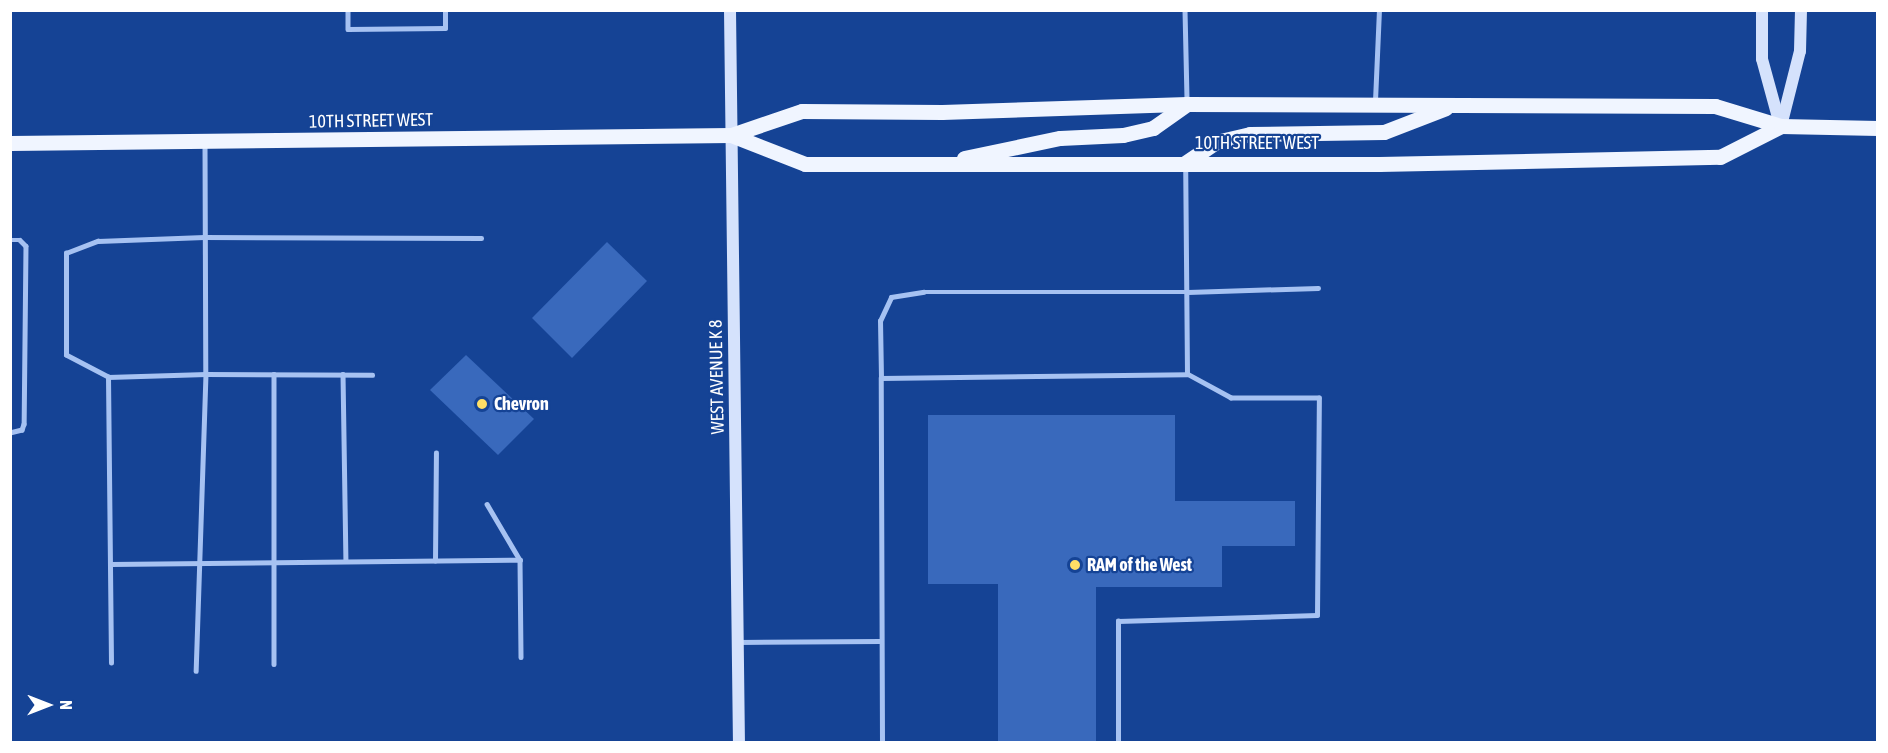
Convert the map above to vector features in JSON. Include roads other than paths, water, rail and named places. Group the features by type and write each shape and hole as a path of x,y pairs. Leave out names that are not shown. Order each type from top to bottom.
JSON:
{"main road":[{"name":"10TH STREET WEST","path":"10,143 731,135 802,111 942,112 1187,104 1715,105 1781,126 1878,128"},
{"path":"928,166 1060,138 1124,135 1143,131 1153,128 1187,104"},
{"path":"1185,163 1216,142 1250,134 1384,132 1454,105"},
{"name":"10TH STREET WEST","path":"731,135 806,164 928,166 1185,163 1379,164 1720,157 1781,126"}],"street":[{"name":"WEST AVENUE K 8","path":"730,10 739,742"},
{"path":"1762,10 1762,59 1781,126"},
{"path":"1781,126 1800,51 1801,10"}],"lane":[{"path":"348,10 348,29 445,28 445,10"},
{"path":"1185,10 1187,104"},
{"path":"1375,105 1379,10"},
{"path":"196,671 206,374 205,142"},
{"path":"1185,163 1187,374"},
{"path":"372,375 206,374 108,377 66,355 66,253 98,241 204,237 481,238"},
{"path":"10,240 20,240 26,246 24,424 22,430 10,433"},
{"path":"882,742 880,321 891,297 924,292 1188,292 1318,288"},
{"path":"274,374 274,664"},
{"path":"343,374 346,561"},
{"path":"881,378 1187,374 1231,398 1320,398 1317,615 1118,621 1118,742"},
{"path":"108,377 111,663"},
{"path":"435,561 436,453"},
{"path":"488,504 520,560 521,657"},
{"path":"111,564 520,560"},
{"path":"738,642 880,641"}],"place":[{"name":"Chevron","path":"482,404"},
{"name":"RAM of the West","path":"1075,565"}]}
